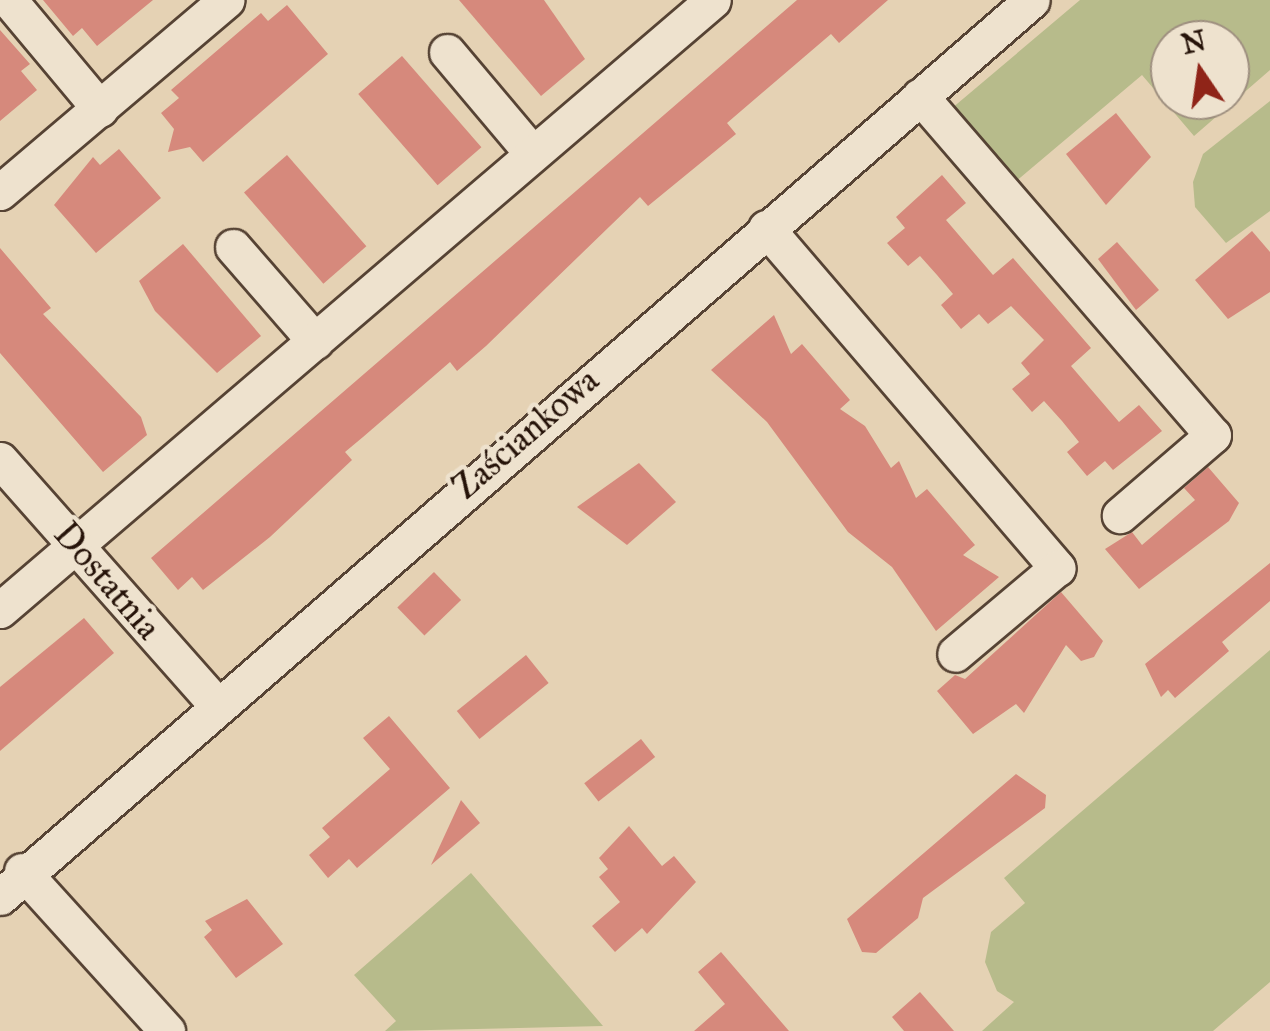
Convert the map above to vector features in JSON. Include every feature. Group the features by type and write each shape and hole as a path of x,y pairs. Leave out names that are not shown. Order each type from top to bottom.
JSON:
{"street":[{"path":"9,0 100,110"},
{"path":"0,192 226,0"},
{"path":"0,610 712,0"},
{"name":"Zaściankowa","path":"11,884 214,702 1032,0"},
{"path":"447,52 532,153"},
{"path":"920,96 1212,435 1120,515"},
{"path":"766,228 1057,568 955,654"},
{"path":"233,247 315,341"},
{"name":"Dostatnia","path":"0,460 214,702"},
{"path":"11,884 166,1031"}],"green space":[{"path":"1080,0 1270,0 1270,70 1250,87 1250,20 1150,20 1150,84 1142,75 1014,183 951,109"},
{"path":"1270,101 1270,211 1226,243 1195,207 1193,182 1203,154"},
{"path":"1180,120 1212,120 1194,136"},
{"path":"1270,650 1270,982 1213,1031 982,1031 1014,1002 997,991 985,962 991,932 1025,903 1004,878"},
{"path":"471,873 603,1026 385,1031 396,1021 354,975"}],"building":[{"path":"43,0 153,0 97,46 82,28 73,36"},
{"path":"459,0 544,0 585,59 541,96"},
{"path":"797,0 888,0 839,43 831,34 727,123 736,134 648,206 640,197 486,346 457,371 450,362 345,452 352,460 270,537 203,590 192,577 178,590 151,558"},
{"path":"287,5 328,54 203,162 190,147 168,152 174,129 161,113 179,98 171,90 261,13 268,21"},
{"path":"0,30 30,64 21,71 37,90 0,121"},
{"path":"402,56 481,147 438,185 358,94"},
{"path":"1116,113 1151,157 1106,205 1066,154"},
{"path":"119,149 161,198 96,253 54,205 93,157 100,165"},
{"path":"287,155 366,246 323,284 244,192"},
{"path":"942,175 966,203 946,220 993,275 1013,258 1091,348 1071,366 1119,422 1139,405 1162,431 1113,470 1105,461 1087,476 1067,452 1079,442 1062,421 1044,401 1032,412 1012,389 1030,374 1021,363 1044,340 1011,306 988,324 979,314 961,329 941,305 953,294 937,275 920,256 908,266 887,243 905,228 896,217"},
{"path":"1252,231 1270,252 1270,292 1228,319 1195,280"},
{"path":"1117,242 1159,290 1136,310 1098,259"},
{"path":"183,244 261,336 217,373 155,311 139,281"},
{"path":"0,248 51,308 43,314 141,417 147,435 103,472 0,353"},
{"path":"774,315 791,354 802,344 850,400 840,409 865,426 891,468 899,461 916,498 927,489 975,545 963,555 999,577 936,631 892,567 848,532 767,422 711,370"},
{"path":"639,463 676,502 627,545 577,507"},
{"path":"1208,467 1239,503 1229,521 1139,589 1105,549 1132,532 1142,545 1195,500 1184,488"},
{"path":"1270,563 1270,601 1222,642 1229,651 1175,698 1168,690 1161,697 1145,664"},
{"path":"434,572 461,600 424,635 397,607"},
{"path":"1061,592 1103,641 1094,657 1081,661 1066,645 1024,713 1016,704 973,734 937,691 955,675 965,679"},
{"path":"84,618 114,653 0,751 0,687"},
{"path":"526,655 549,683 479,739 457,711"},
{"path":"389,716 450,788 357,868 349,859 328,878 309,855 330,837 322,828 390,769 363,738"},
{"path":"641,739 655,757 598,801 584,783"},
{"path":"1016,774 1046,795 1045,808 923,898 918,918 876,953 862,952 847,919"},
{"path":"461,800 480,823 431,865"},
{"path":"629,826 662,866 674,856 696,882 647,934 642,928 615,952 592,926 620,902 599,877 608,869 599,858"},
{"path":"247,899 283,944 236,978 204,937 212,930 205,921"},
{"path":"721,952 789,1031 694,1031 725,1004 698,972"},
{"path":"920,992 954,1031 904,1031 892,1017"}]}
